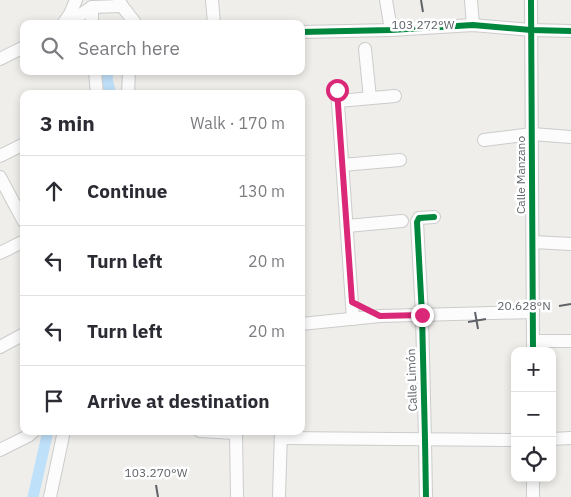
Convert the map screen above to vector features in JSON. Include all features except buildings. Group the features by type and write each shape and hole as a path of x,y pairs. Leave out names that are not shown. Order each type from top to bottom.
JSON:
{"street":[{"path":"67,20 76,0"},
{"path":"212,0 214,20"},
{"path":"386,0 390,30"},
{"path":"471,0 473,25"},
{"name":"Calle Manzano","path":"531,0 533,346"},
{"path":"71,20 92,6 120,3 133,20"},
{"path":"92,6 92,20"},
{"path":"305,32 390,30 473,25 571,31"},
{"path":"0,59 20,49"},
{"path":"365,49 370,98"},
{"path":"95,75 97,90"},
{"path":"128,90 130,75"},
{"path":"353,319 337,95 370,98 395,96"},
{"path":"484,140 532,134 571,137"},
{"path":"0,156 20,146"},
{"path":"342,165 400,160"},
{"path":"0,178 20,215"},
{"name":"Calle Limón","path":"426,497 422,315 417,222 421,217 434,217"},
{"path":"347,226 402,221"},
{"path":"533,242 571,244"},
{"path":"0,253 20,243"},
{"path":"352,302 380,316"},
{"path":"305,324 380,316 533,312"},
{"path":"0,347 20,336"},
{"path":"533,346 571,341"},
{"path":"0,450 29,435"},
{"path":"50,497 63,435"},
{"path":"236,435 237,497"},
{"path":"279,497 281,435 426,440 511,440"},
{"path":"556,439 571,438"},
{"path":"533,482 533,497"}],"waterway":[{"path":"108,75 110,90"},
{"path":"33,497 47,435"}],"cycle path":[{"path":"531,0 533,347"},
{"path":"305,32 391,30 473,25 571,31"},
{"path":"426,497 422,315 417,222 419,218 434,217"}],"route":[{"path":"337,90 352,302 380,316 422,315"}]}
